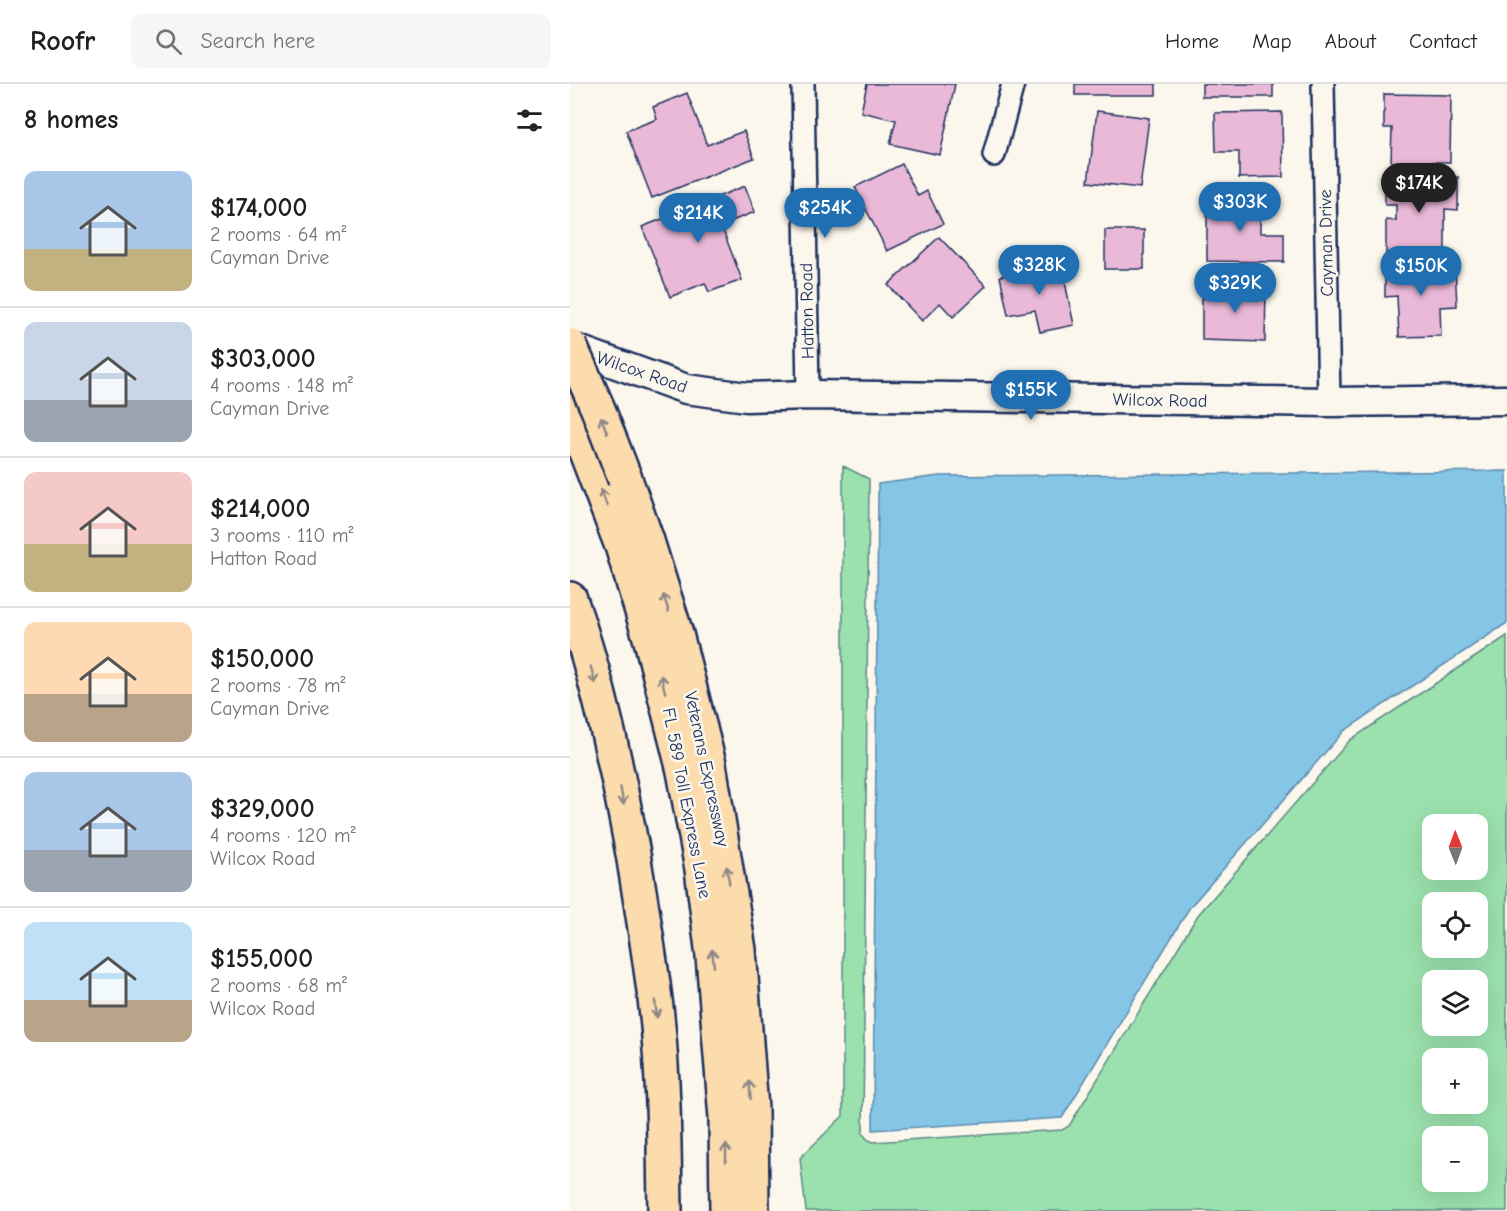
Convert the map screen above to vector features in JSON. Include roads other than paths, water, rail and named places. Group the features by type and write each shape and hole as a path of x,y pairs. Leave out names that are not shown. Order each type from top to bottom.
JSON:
{"highway":[{"name":"Veterans Expressway","path":"570,346 598,409 646,538 676,634 709,764 739,950 751,1109 752,1211"},
{"name":"FL 589 Toll Express Lane","path":"570,410 622,546 652,644 684,771 700,858 713,956 726,1118 727,1211"},
{"path":"570,599 610,738 645,920 658,1029 663,1111 665,1211"}],"street":[{"name":"Hatton Road","path":"803,84 808,395"},
{"path":"994,154 1013,84"},
{"name":"Cayman Drive","path":"1323,84 1329,402"},
{"name":"Wilcox Road","path":"570,346 686,389 747,397 808,395 1329,402 1507,400"}],"water":[{"path":"1507,471 1507,623 1344,731 1190,907 1062,1118 873,1130 878,484 939,476"}]}
